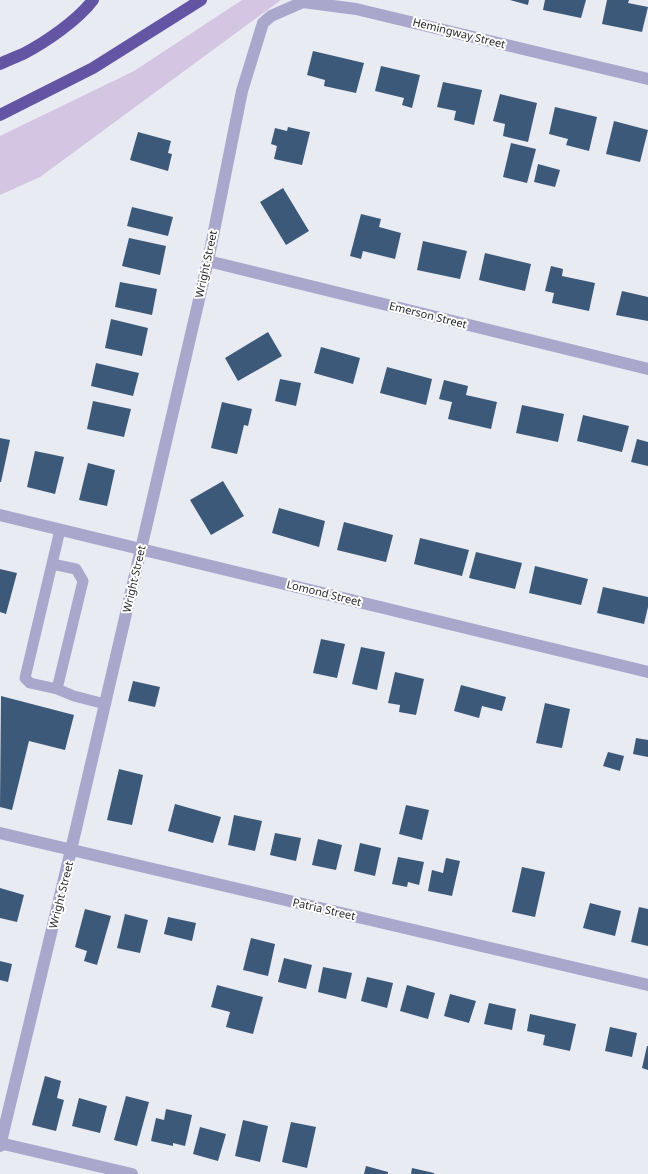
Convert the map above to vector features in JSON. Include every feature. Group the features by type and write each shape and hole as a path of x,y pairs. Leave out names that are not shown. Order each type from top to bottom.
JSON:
{"highway":[{"path":"0,64 45,41 72,21 93,0"},
{"path":"0,115 93,68 200,0"}],"street":[{"name":"Hemingway Street","path":"271,16 303,2 356,8 648,79"},
{"name":"Wright Street","path":"0,1144 72,850 140,549 208,261 242,91 263,24 271,16"},
{"name":"Emerson Street","path":"208,261 648,369"},
{"name":"Lomond Street","path":"0,515 648,672"},
{"name":"Patria Street","path":"0,832 648,984"},
{"path":"0,1144 132,1174"}],"lane":[{"path":"60,530 26,678 30,683 57,689 74,696 105,704"},
{"path":"52,564 76,569 83,582 57,689"}],"shaded area":[{"path":"242,0 281,0 40,177 0,195 0,136 134,71"}],"building":[{"path":"510,0 529,0 528,5"},
{"path":"545,0 586,0 581,18 543,10"},
{"path":"607,0 629,0 628,3 648,7 642,32 602,24"},
{"path":"313,51 364,63 356,93 324,86 325,80 307,75"},
{"path":"381,66 420,75 412,108 402,105 404,98 375,91"},
{"path":"443,82 482,90 474,125 454,120 456,111 437,107"},
{"path":"500,94 537,103 528,142 503,136 505,124 493,121"},
{"path":"555,107 597,117 589,151 566,145 568,139 549,134"},
{"path":"614,121 648,130 640,162 606,154"},
{"path":"288,127 310,132 302,165 274,159 277,146 271,144 275,128 287,131"},
{"path":"138,132 171,141 168,153 172,154 168,171 130,160"},
{"path":"511,143 536,149 527,183 503,177"},
{"path":"538,164 560,170 555,187 534,182"},
{"path":"283,188 309,231 286,245 260,202"},
{"path":"132,207 173,217 168,236 127,226"},
{"path":"361,214 381,219 379,227 401,233 395,259 363,251 361,259 350,256"},
{"path":"129,238 166,246 160,275 122,266"},
{"path":"423,241 467,251 460,279 417,270"},
{"path":"485,253 531,264 525,291 479,280"},
{"path":"551,266 563,269 562,276 595,283 589,311 552,303 554,293 545,291"},
{"path":"120,282 157,289 152,315 115,307"},
{"path":"622,291 648,297 648,321 616,315"},
{"path":"111,319 148,328 142,356 105,348"},
{"path":"268,332 282,356 238,381 225,358"},
{"path":"321,347 360,358 353,384 314,373"},
{"path":"96,363 139,373 133,396 91,386"},
{"path":"387,367 432,379 426,405 380,393"},
{"path":"280,379 301,383 296,406 275,401"},
{"path":"444,380 468,386 466,395 497,402 491,429 448,419 452,402 439,399"},
{"path":"93,401 131,409 124,437 87,429"},
{"path":"222,402 252,409 248,426 244,425 237,454 211,448"},
{"path":"522,405 564,414 558,442 516,433"},
{"path":"583,415 629,426 622,452 577,441"},
{"path":"0,438 10,440 1,482 0,482"},
{"path":"637,439 648,442 648,466 631,462"},
{"path":"35,451 64,457 55,494 27,487"},
{"path":"88,463 115,470 107,506 79,500"},
{"path":"223,481 244,516 211,535 190,500"},
{"path":"279,508 325,521 319,547 272,533"},
{"path":"344,522 393,535 386,562 337,550"},
{"path":"420,538 469,550 462,576 414,564"},
{"path":"476,552 522,563 515,589 469,578"},
{"path":"535,566 588,579 581,605 529,593"},
{"path":"0,569 17,573 6,614 0,612"},
{"path":"603,587 648,597 648,607 644,624 597,613"},
{"path":"321,639 345,644 337,678 313,673"},
{"path":"361,647 385,652 377,690 352,684"},
{"path":"395,672 424,679 416,715 399,712 400,705 388,703"},
{"path":"133,681 160,687 155,707 128,701"},
{"path":"461,685 506,697 502,711 482,706 479,718 454,711"},
{"path":"1,696 74,715 65,750 29,741 12,810 0,807"},
{"path":"545,703 570,709 562,748 536,743"},
{"path":"636,738 648,740 648,757 633,754"},
{"path":"608,752 624,756 620,771 603,766"},
{"path":"119,769 143,775 132,825 107,820"},
{"path":"175,804 221,817 213,843 168,831"},
{"path":"406,805 429,810 422,840 399,834"},
{"path":"234,815 262,821 255,851 228,845"},
{"path":"275,833 301,838 296,861 270,855"},
{"path":"318,839 342,845 336,870 312,865"},
{"path":"360,843 381,848 375,876 354,871"},
{"path":"398,857 424,862 419,885 408,882 407,887 392,884"},
{"path":"446,858 460,861 452,896 428,891 432,870 443,873"},
{"path":"522,867 545,872 535,917 512,912"},
{"path":"0,888 24,895 17,922 0,918"},
{"path":"590,903 621,911 615,936 583,928"},
{"path":"639,907 648,909 648,946 631,942"},
{"path":"85,909 111,916 97,965 84,961 87,951 75,947"},
{"path":"125,914 148,920 140,953 117,948"},
{"path":"168,917 196,923 192,941 164,934"},
{"path":"251,938 275,944 268,976 243,970"},
{"path":"284,958 312,965 306,989 278,982"},
{"path":"0,961 12,964 8,982 0,980"},
{"path":"323,967 352,973 346,999 318,992"},
{"path":"367,977 393,983 387,1008 361,1001"},
{"path":"217,985 263,997 253,1034 226,1027 230,1012 211,1007"},
{"path":"407,985 435,993 428,1019 400,1011"},
{"path":"450,994 476,1001 469,1023 444,1016"},
{"path":"489,1003 516,1009 512,1030 484,1024"},
{"path":"530,1014 576,1024 570,1051 543,1045 545,1035 527,1031"},
{"path":"610,1027 637,1033 632,1057 605,1051"},
{"path":"648,1046 648,1070 642,1068"},
{"path":"45,1076 61,1081 57,1098 64,1100 56,1131 32,1125"},
{"path":"126,1096 149,1102 137,1146 114,1140"},
{"path":"79,1098 107,1106 100,1133 72,1126"},
{"path":"166,1109 192,1115 185,1146 173,1143 173,1146 151,1141 156,1118 164,1120"},
{"path":"243,1120 268,1126 260,1162 235,1156"},
{"path":"291,1122 316,1127 307,1168 282,1162"},
{"path":"200,1127 226,1134 218,1161 193,1154"},
{"path":"366,1166 388,1172 388,1174 364,1174"},
{"path":"412,1168 434,1173 434,1174 411,1174"}]}
